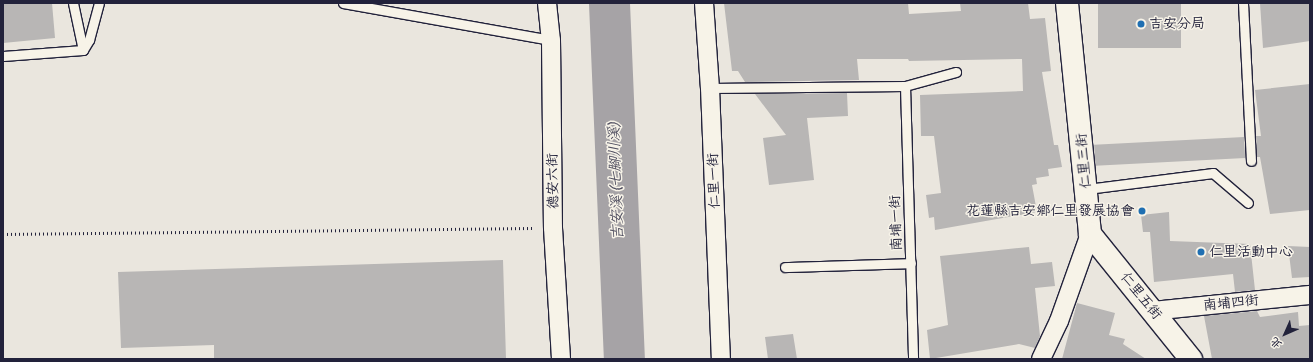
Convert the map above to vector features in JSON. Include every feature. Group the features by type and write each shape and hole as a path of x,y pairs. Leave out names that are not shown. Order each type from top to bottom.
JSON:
{"street":[{"name":"德安六街","path":"547,3 551,40 553,228 561,359"},
{"name":"仁里一街","path":"704,3 710,88 721,359"},
{"name":"仁里三街","path":"1041,359 1059,321 1090,234 1067,3"},
{"name":"仁里五街","path":"1090,234 1191,359"},
{"name":"南埔四街","path":"1152,311 1310,295"}],"lane":[{"path":"73,3 83,50"},
{"path":"83,50 89,40 99,3"},
{"path":"343,3 551,40"},
{"path":"1242,3 1251,161"},
{"path":"3,56 83,50"},
{"path":"710,88 905,86 956,72"},
{"name":"南埔一街","path":"905,86 913,359"},
{"path":"1086,189 1213,173 1248,203"},
{"path":"785,267 911,263"}],"path":[{"path":"3,234 553,228"}],"building":[{"path":"3,3 52,3 55,38 3,43"},
{"path":"724,3 908,3 909,14 961,11 960,3 1028,3 1030,19 1045,18 1051,71 1042,72 1054,145 1058,145 1062,167 1048,169 1049,176 1036,178 1037,184 1032,185 1037,212 935,230 934,217 929,218 926,195 941,193 934,136 921,136 920,95 1023,91 1022,59 909,61 908,59 857,59 859,80 745,82 738,71 732,71"},
{"name":"吉安分局","path":"1098,3 1181,3 1181,48 1098,48"},
{"path":"1260,3 1310,3 1310,41 1263,48"},
{"path":"1310,84 1310,210 1270,214 1260,157 1257,157 1256,136 1261,136 1255,90"},
{"path":"847,93 848,116 807,118 814,180 769,185 763,138 786,135 755,94"},
{"path":"1244,137 1245,158 1095,166 1094,145"},
{"name":"仁里活動中心","path":"1169,212 1170,241 1250,244 1255,290 1235,292 1233,274 1154,282 1150,232 1143,232 1141,215"},
{"path":"1288,246 1310,247 1310,277 1292,278"},
{"path":"1029,247 1031,264 1052,262 1055,286 1035,288 1040,336 1035,348 1019,344 930,359 927,330 948,325 940,256"},
{"path":"503,260 506,359 214,359 214,345 121,348 118,272"},
{"path":"1077,303 1115,313 1109,335 1125,339 1123,344 1146,359 1062,359"},
{"path":"1257,311 1260,317 1298,312 1299,326 1310,325 1310,359 1212,359 1204,316"},
{"path":"793,334 797,359 768,359 765,337"}],"waterway":[{"name":"吉安溪 (七腳川溪)","path":"609,3 624,359"}],"place":[{"name":"吉安分局","path":"1141,24"},
{"name":"花蓮縣吉安鄉仁里發展協會","path":"1142,211"},
{"name":"仁里活動中心","path":"1201,252"}]}
